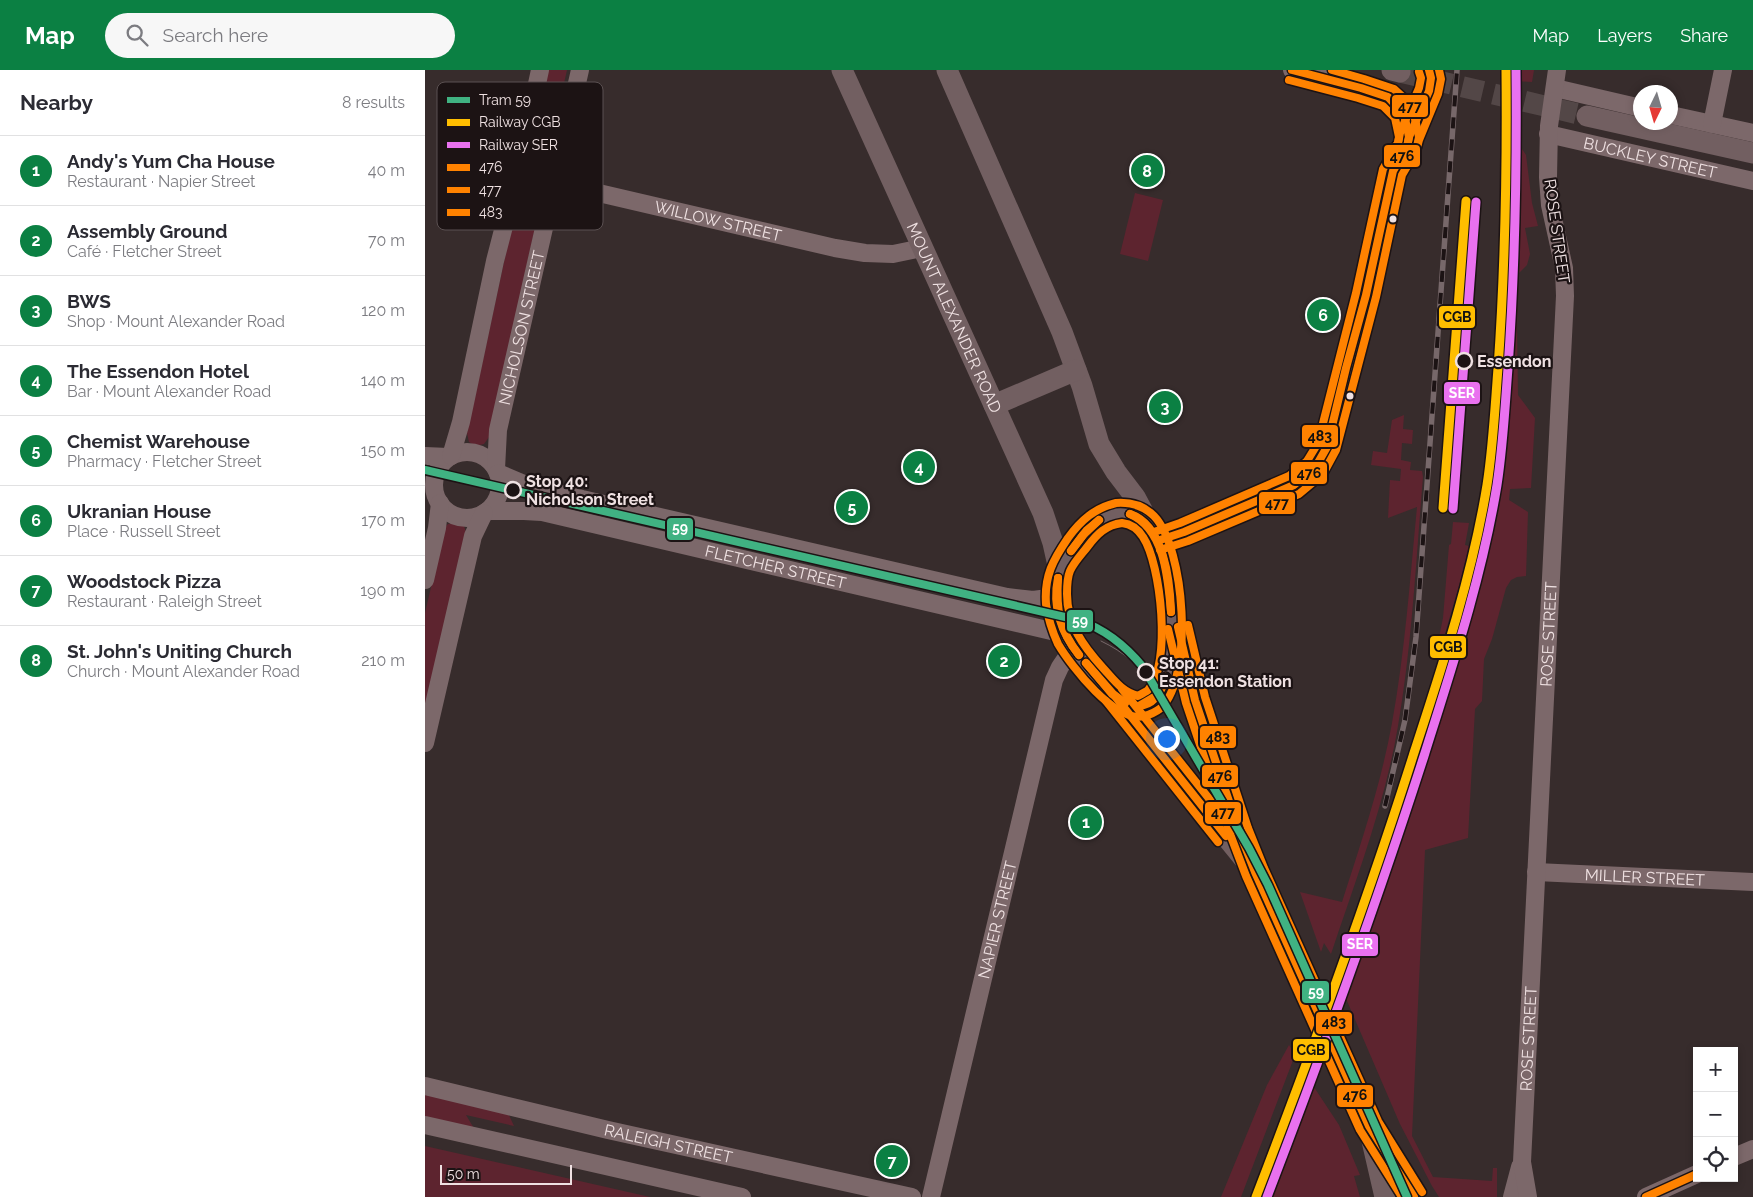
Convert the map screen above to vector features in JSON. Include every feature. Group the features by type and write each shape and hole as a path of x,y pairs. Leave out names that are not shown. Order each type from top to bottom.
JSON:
{"main road":[{"name":"MOUNT ALEXANDER ROAD","path":"842,70 1047,524 1059,570"},
{"path":"947,70 1062,332 1099,444 1135,497 1156,538 1195,700 1239,832 1255,872 1369,1126 1414,1197"},
{"name":"BUCKLEY STREET","path":"1587,116 1753,153"},
{"path":"994,405 1076,370"},
{"path":"1156,538 1147,522 1132,514 1119,513 1097,520 1088,529 1059,570 1056,597 1058,615 1069,641 1255,872"},
{"path":"1114,695 1126,704 1142,706 1153,701 1163,688 1170,657 1171,595"},
{"path":"1369,1126 1385,1197"}],"street":[{"path":"1293,70 1388,97 1404,114 1409,137"},
{"path":"1156,538 1184,532 1294,485 1315,468 1322,459 1327,447 1364,304 1393,168 1407,147 1409,137 1429,91 1431,78 1429,70"},
{"name":"ROSE STREET","path":"1528,1197 1522,1162 1565,296 1564,268 1549,192 1549,134 1557,70"},
{"path":"1712,124 1723,70"},
{"path":"1555,88 1633,106"},
{"path":"1678,117 1753,133"},
{"name":"BUCKLEY STREET","path":"1549,134 1753,181"},
{"name":"WILLOW STREET","path":"603,195 835,248 893,254 922,248"},
{"path":"425,580 436,532 435,477 440,466 450,456 461,422 503,230"},
{"name":"NICHOLSON STREET","path":"497,471 497,434 544,230"},
{"path":"425,456 450,456 461,452 476,453 489,460 497,471 500,482 499,494 486,512 473,536 425,743"},
{"name":"FLETCHER STREET","path":"497,471 524,484 582,499 1007,597 1033,600 1056,597"},
{"path":"434,498 451,513 460,517 475,517 486,512"},
{"name":"FLETCHER STREET","path":"486,512 542,512 1069,641"},
{"name":"NAPIER STREET","path":"931,1197 1054,680 1069,641"},
{"name":"MILLER STREET","path":"1536,872 1753,882"},
{"name":"RALEIGH STREET","path":"425,1086 608,1130 912,1197"},
{"path":"425,1125 742,1197"},
{"path":"1738,1155 1753,1149"},
{"name":"ROSE STREET","path":"1511,1197 1522,1162"},
{"path":"1646,1197 1693,1176"}],"shaded area":[{"path":"548,70 567,70 564,82 546,82"},
{"path":"1516,70 1534,70 1532,82 1516,81"},
{"path":"1514,139 1522,139 1522,149 1526,155 1532,203 1538,226 1525,228 1530,254 1527,265 1519,273 1517,326 1518,395 1535,418 1531,488 1510,489 1509,500 1528,512 1526,576 1511,580 1506,588 1492,639 1484,659 1482,701 1475,709 1468,838 1425,850 1412,1136 1433,1177 1492,1181 1493,1168 1497,1168 1497,1197 1439,1197 1400,1124 1341,987 1414,772 1471,588 1491,513 1499,459 1509,335 1515,233"},
{"path":"1135,193 1163,200 1148,261 1120,254"},
{"path":"511,230 535,230 489,437 484,444 475,446 469,442 467,433"},
{"path":"1404,415 1403,429 1413,430 1412,444 1402,443 1401,460 1411,462 1410,470 1422,471 1423,477 1403,695 1386,784 1378,813 1331,954 1324,943 1321,952 1300,892 1342,902 1370,813 1387,746 1397,696 1404,642 1417,507 1388,518 1390,480 1400,481 1401,469 1371,465 1373,451 1387,453 1392,420"},
{"path":"1453,522 1469,523 1465,545 1469,546 1441,647 1437,647 1443,618 1449,545 1451,544"},
{"path":"454,523 464,526 466,532 425,712 425,613 445,527 448,524"},
{"path":"1289,1045 1295,1055 1241,1197 1221,1197 1267,1085"},
{"path":"1308,1078 1339,1125 1360,1175 1354,1176 1360,1197 1265,1197"},
{"path":"425,1092 508,1113 514,1126 466,1115 475,1130 425,1118"},
{"path":"425,1146 650,1197 425,1197"}],"tunnel":[{"path":"1400,72 1587,116"}],"tram line":[{"name":"59","path":"425,470 1078,620 1106,633 1129,652 1143,667 1249,848 1268,885 1407,1197"},
{"path":"1101,641 1132,661 1156,689"}],"railway":[{"path":"1385,806 1405,720 1416,637 1457,70"}],"rail line":[{"name":"CGB","path":"1256,1197 1318,1033 1377,867 1445,655 1465,588 1481,519 1494,427 1498,368 1505,219 1506,70"},
{"name":"SER","path":"1267,1197 1348,978 1406,812 1475,588 1491,519 1504,427 1508,368 1515,219 1516,70"},
{"name":"CGB","path":"1443,508 1466,201"},
{"name":"SER","path":"1453,509 1476,202"}],"transit line":[{"name":"476","path":"1157,541 1184,532 1294,485 1315,468 1327,447 1366,295 1393,171 1407,147 1409,137 1404,114 1388,97 1292,70"},
{"name":"477","path":"1160,550 1188,541 1299,494 1323,474 1336,450 1376,297 1402,175 1416,151 1419,137 1413,110 1394,89 1332,70"},
{"name":"476","path":"1401,156 1407,147 1409,137 1429,91 1431,78 1429,70"},
{"name":"477","path":"1409,162 1416,151 1438,94 1441,79 1439,70"},
{"name":"483","path":"1393,150 1398,143 1400,133 1419,88 1421,78 1419,72"},
{"name":"483","path":"1154,532 1180,523 1289,476 1307,461 1318,443 1356,293 1383,169 1398,143 1399,137 1395,118 1383,106 1289,80"},
{"name":"483","path":"1116,503 1137,505 1154,516 1165,532 1173,555 1179,582 1181,642 1178,669 1171,692 1161,708 1144,716 1133,716 1108,703 1084,679 1058,644 1046,604 1048,577 1058,554 1068,538 1089,516 1101,508 1116,503"},
{"name":"476","path":"1130,514 1141,520 1151,530 1158,542 1167,570 1171,612"},
{"name":"476","path":"1130,514 1142,521 1158,543 1166,570 1171,612"},
{"name":"476","path":"1071,551 1087,530 1099,520"},
{"name":"476","path":"1071,551 1083,535 1099,520"},
{"name":"477","path":"1122,523 1131,526 1143,537 1155,569 1159,591 1162,638 1160,659 1155,677 1148,690 1138,696 1127,692 1119,685 1089,651 1077,634 1068,605 1068,580 1074,564 1098,534 1111,526 1122,523"},
{"name":"476","path":"1058,578 1058,610 1060,619 1072,646 1079,655"},
{"name":"476","path":"1058,578 1056,599 1059,619 1067,638 1079,655"},
{"name":"483","path":"1188,625 1205,697 1248,828 1264,868 1378,1121 1422,1192"},
{"name":"476","path":"1178,627 1195,700 1239,831 1255,872 1369,1126 1414,1197"},
{"name":"477","path":"1168,629 1186,703 1246,876 1360,1130 1402,1197"},
{"name":"476","path":"1086,663 1113,694 1125,703"},
{"name":"476","path":"1086,663 1112,694 1125,703"},
{"name":"476","path":"1139,706 1154,700 1166,677"},
{"name":"476","path":"1139,706 1156,696 1166,677"},
{"name":"483","path":"1122,689 1234,830"},
{"name":"476","path":"1114,695 1226,836"},
{"name":"477","path":"1106,701 1218,842"},
{"name":"476","path":"1646,1197 1693,1176"}],"place":[{"name":"St. John's Uniting Church","path":"1147,171"},
{"name":"Ukranian House","path":"1323,315"},
{"name":"Essendon","path":"1464,361"},
{"name":"BWS","path":"1165,407"},
{"name":"The Essendon Hotel","path":"919,467"},
{"name":"Stop 40: Nicholson Street","path":"513,490"},
{"name":"Chemist Warehouse","path":"852,507"},
{"name":"Assembly Ground","path":"1004,661"},
{"name":"Stop 41: Essendon Station","path":"1146,672"},
{"name":"Andy's Yum Cha House","path":"1086,822"},
{"name":"Woodstock Pizza","path":"892,1161"}]}
